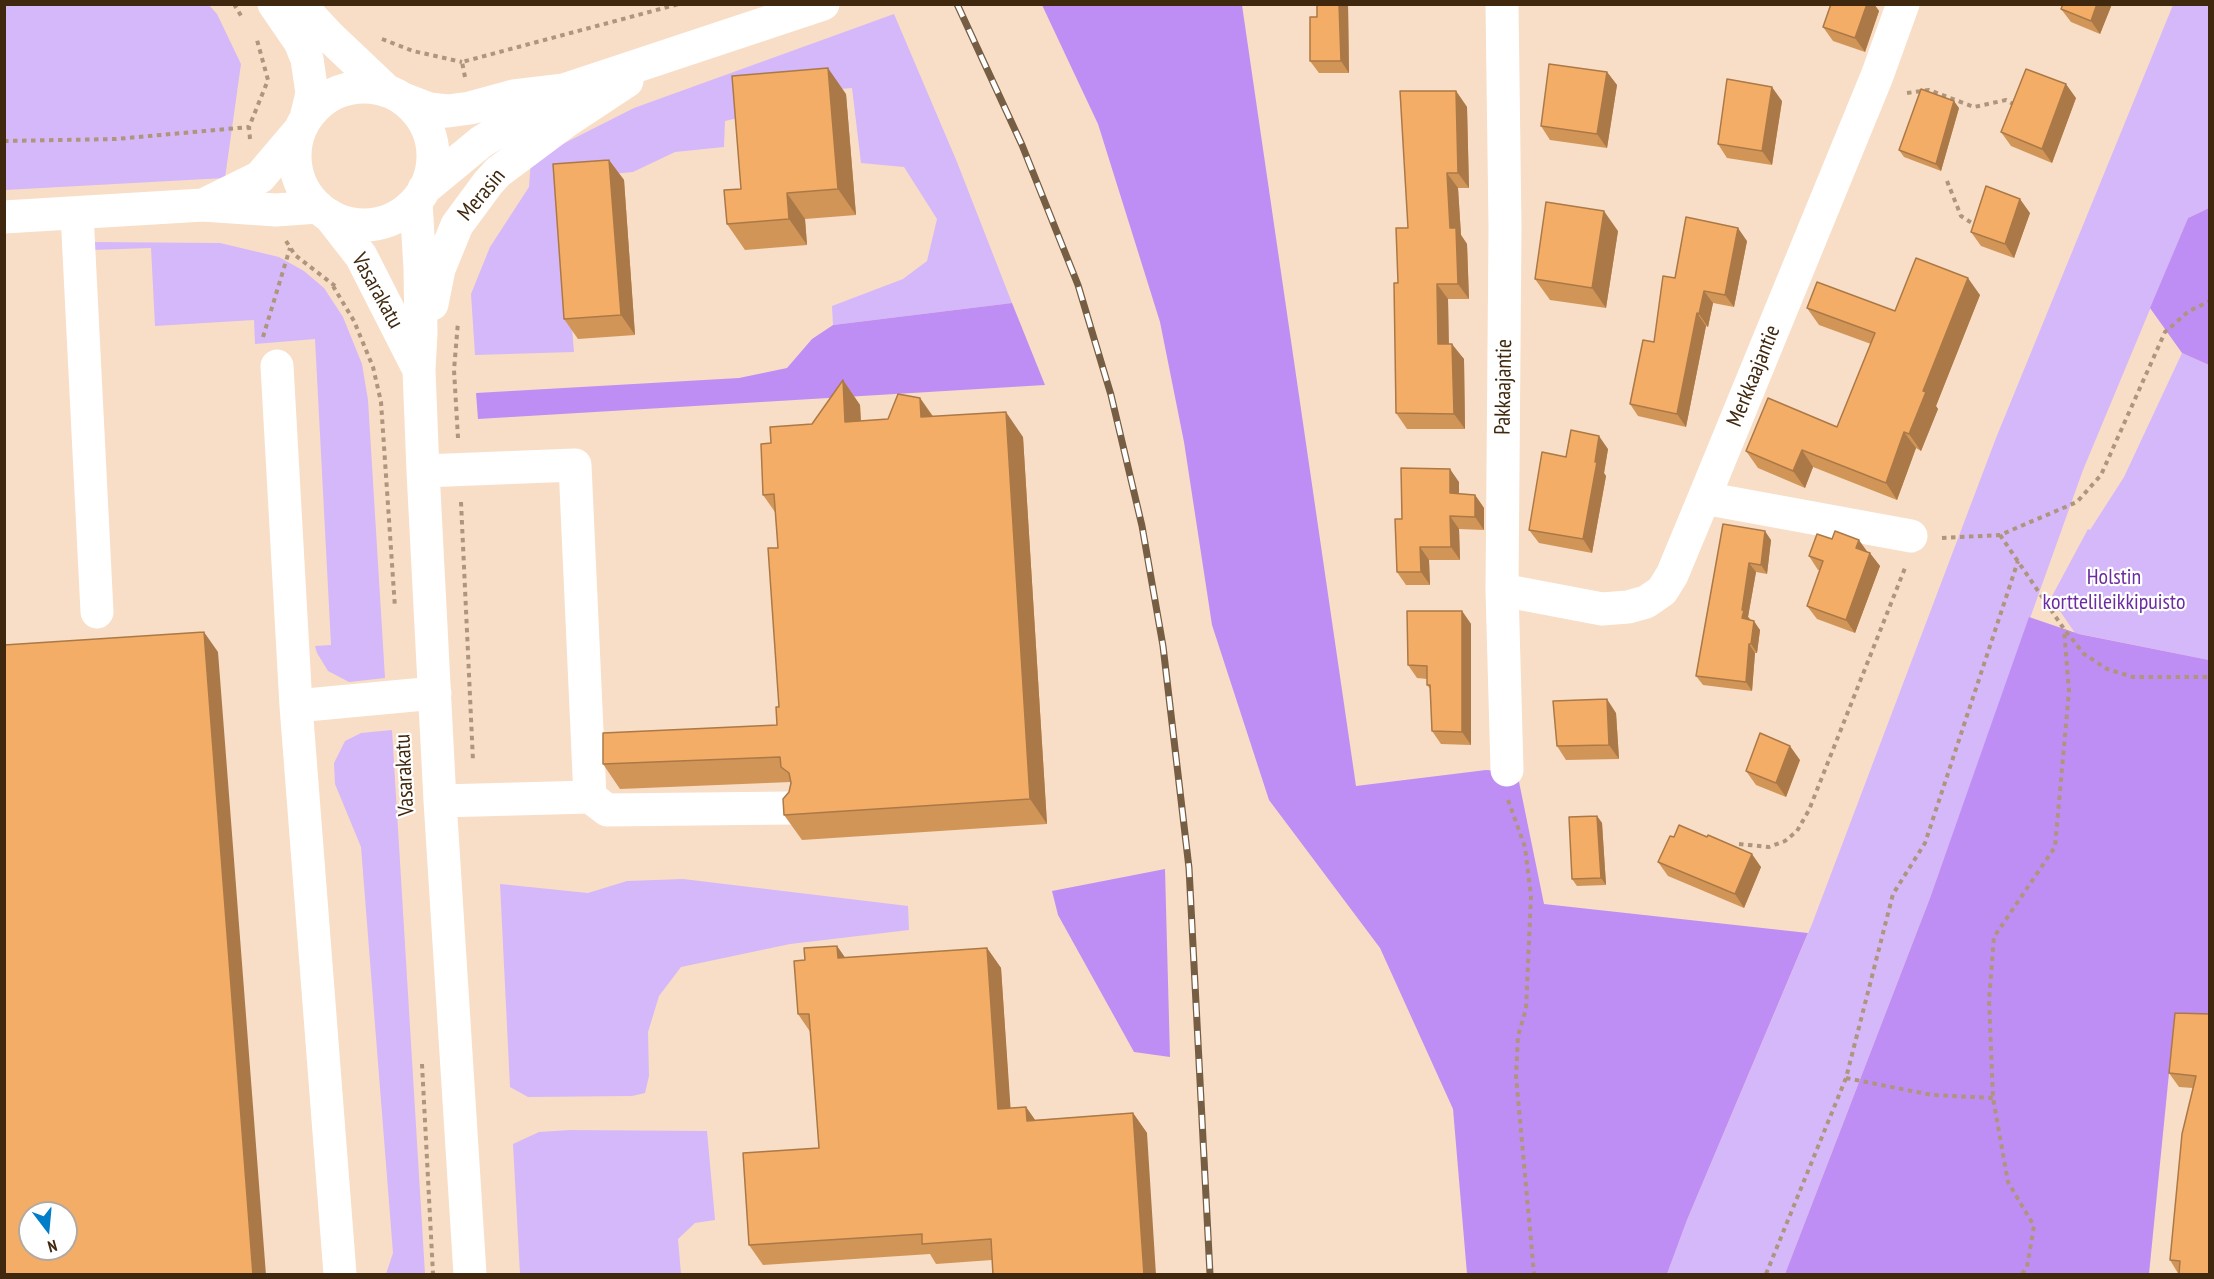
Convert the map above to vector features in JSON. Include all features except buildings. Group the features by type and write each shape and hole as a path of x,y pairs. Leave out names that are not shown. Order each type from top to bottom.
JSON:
{"street":[{"path":"274,4 300,42 307,59 312,93 296,147 295,164 299,180 307,194 324,211 344,222 359,225 390,220 404,212 420,195 432,165 431,140 425,124 416,111 330,37 300,4"},
{"name":"Merasin","path":"395,95 429,109 448,111 470,108 514,96 564,90 823,4"},
{"name":"Pakkaajantie","path":"1502,4 1505,282 1502,590 1508,770"},
{"name":"Merkkaajantie","path":"1502,590 1602,609 1628,607 1646,602 1662,591 1672,575 1704,498 1877,76 1903,4"},
{"name":"Merasin","path":"419,370 439,269 457,225 488,183 498,172 565,122 661,58"},
{"path":"203,205 260,177 316,106 328,97 357,87 372,87 395,95"},
{"name":"Merasin","path":"420,195 481,142 564,90"},
{"name":"Vasarakatu","path":"420,195 422,333 419,370 423,471 440,801 470,1275"},
{"path":"4,217 203,205 324,211"},
{"name":"Vasarakatu","path":"324,211 361,256 419,370"},
{"path":"77,213 97,612"},
{"path":"269,354 290,595 296,706 340,1275"},
{"path":"423,471 575,465 590,797"},
{"path":"1704,498 1911,536"},
{"path":"296,706 435,693"},
{"path":"440,801 475,798 590,797 607,810 790,808"}],"path":[{"path":"1907,93 1929,90 1974,107 2006,100 2015,105"},
{"path":"4,141 116,139 249,127"},
{"path":"1947,181 1961,216 1975,225"},
{"path":"269,354 290,248"},
{"name":"Vasarakatu","path":"333,286 354,321 373,367 381,402 395,616"},
{"path":"1739,844 1769,847 1785,841 1797,831 1809,810 1911,552 1911,536 1964,538 2000,535 2077,502 2101,475 2165,332 2189,311 2210,301"},
{"path":"2000,535 2064,629 2084,654 2107,669 2133,677 2210,677"},
{"path":"1767,1275 1845,1078 1893,894 1925,843 2018,561"},
{"path":"2022,1275 2027,1267 2034,1226 2008,1182 1993,1098 1989,999 1994,938 2055,847 2069,691 2064,629"},
{"path":"1508,770 1504,781 1525,847 1531,896 1526,1009 1518,1036 1516,1076 1534,1275"},
{"path":"421,1053 433,1275"},
{"path":"1845,1078 1932,1095 1993,1098"}],"green space":[{"path":"208,4 217,14 241,64 225,178 5,190 5,5"},
{"path":"2173,5 2209,5 2209,208 2188,218 2083,470 1930,898 1785,1274 1667,1274 1687,1220 1812,924 1996,438"},
{"path":"894,14 957,162 1012,303 833,325 832,306 903,279 927,261 937,219 904,167 861,163 852,88 742,98 742,117 725,121 724,147 675,152 633,172 560,179 574,352 475,355 471,294 490,247 529,187 531,160 634,108"},
{"path":"90,242 220,243 279,257 304,271 324,288 343,317 362,364 368,400 385,678 349,682 328,671 315,646 331,645 315,339 255,344 254,320 155,326 151,248 91,250"},
{"name":"Holstin korttelileikkipuisto","path":"2182,353 2209,365 2209,660 2075,633 2051,598 2088,529 2090,530 2124,477"},
{"path":"392,730 425,1274 386,1274 393,1253 361,847 335,784 334,763 345,741 361,733"},
{"path":"683,879 908,906 909,930 790,944 681,967 659,996 648,1032 649,1076 645,1093 632,1096 528,1097 510,1087 500,884 588,893 627,881"},
{"path":"570,1130 707,1131 715,1220 695,1223 678,1239 681,1274 520,1274 513,1144 539,1132"}],"shaded area":[{"path":"1042,5 1242,5 1356,786 1486,770 1517,772 1544,904 1808,933 1687,1220 1667,1274 1467,1274 1453,1109 1380,948 1269,800 1212,625 1184,442 1160,322 1098,124"},
{"path":"2209,208 2209,365 2182,353 2150,308 2188,218"},
{"path":"1012,303 1045,385 478,419 476,393 739,378 787,368 812,339 833,325"},
{"path":"2029,617 2079,634 2209,660 2209,1015 2174,1023 2149,1274 1785,1274 1930,898"},
{"path":"1165,869 1170,1057 1134,1052 1058,915 1052,891"}],"railway":[{"path":"957,4 1022,145 1078,285 1111,395 1142,526 1163,646 1189,868 1210,1274"}]}
